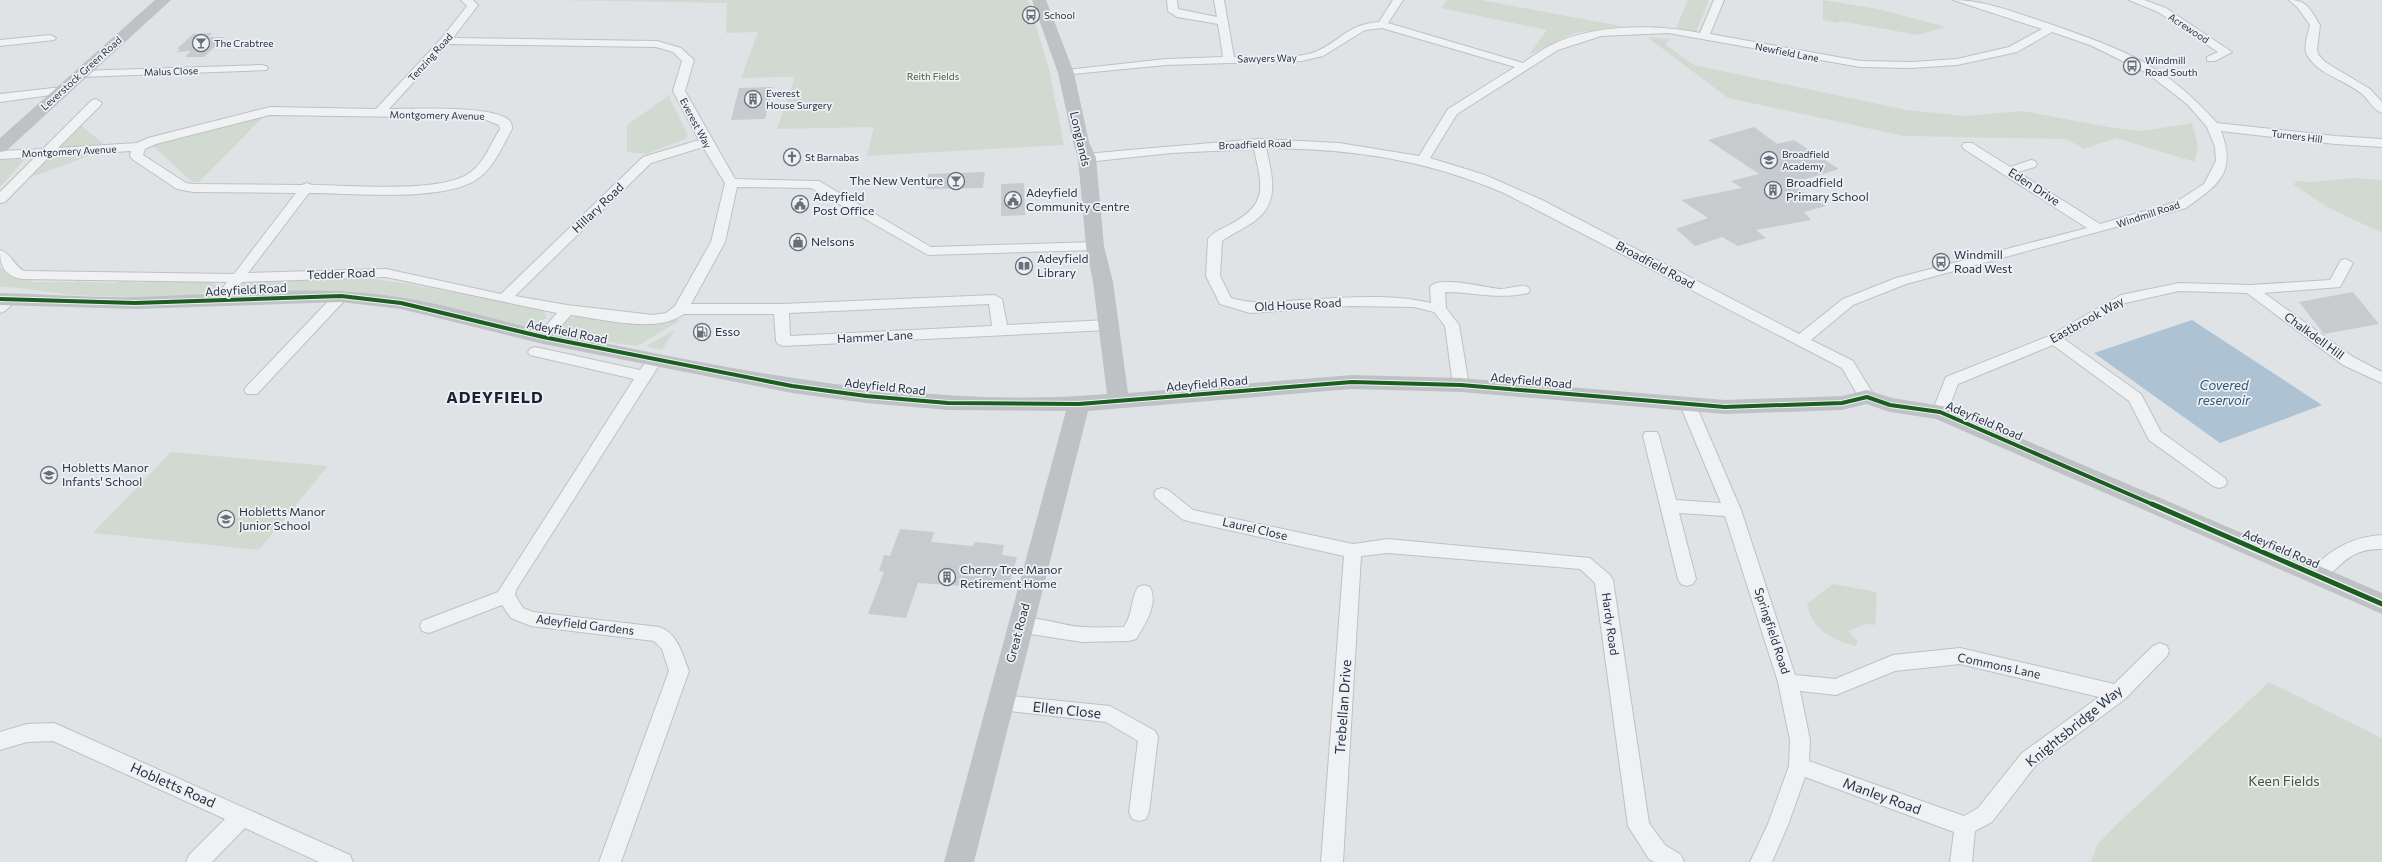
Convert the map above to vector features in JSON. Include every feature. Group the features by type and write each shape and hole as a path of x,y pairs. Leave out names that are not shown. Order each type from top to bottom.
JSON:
{"street":[{"name":"Leverstock Green Road","path":"0,147 164,0"},
{"name":"Tenzing Road","path":"379,114 445,41 474,5 466,0"},
{"name":"Longlands","path":"1039,0 1066,73 1081,142 1087,158 1095,246 1119,402"},
{"path":"1172,0 1173,10 1181,15 1221,21"},
{"path":"1219,0 1221,21 1229,59"},
{"path":"1382,25 1398,0"},
{"path":"1704,36 1719,0"},
{"name":"Windmill Road","path":"1801,341 1815,327 1848,302 1901,280 2098,229 2181,204 2209,186 2222,161 2221,147 2213,126 2191,101 2151,71 2094,43 2007,13 1958,0"},
{"name":"Acrewood","path":"2134,0 2162,10 2226,52 2211,59"},
{"path":"2294,0 2302,6 2315,25 2311,49 2313,55 2321,64 2366,91 2382,109"},
{"name":"Sawyers Way","path":"1066,73 1166,62 1301,58 1319,54 1354,30 1366,25 1382,25 1511,61 1525,68"},
{"name":"Newfield Lane","path":"1525,68 1554,48 1600,33 1668,30 1860,64 1912,65 1957,62 2013,50 2052,28"},
{"path":"0,43 50,38"},
{"name":"Everest Way","path":"445,41 657,44 677,50 688,60 679,91 706,142 731,183"},
{"name":"Malus Close","path":"80,74 262,68"},
{"path":"1423,160 1452,112 1525,68"},
{"path":"2366,91 2382,90"},
{"path":"0,98 62,91"},
{"path":"0,198 96,103"},
{"name":"Montgomery Avenue","path":"0,155 139,147 152,141 270,111 379,114 481,114 497,118 505,123 506,129 479,172 446,188 433,190 307,187 193,188 182,186 136,156 139,147"},
{"name":"Turners Hill","path":"2213,126 2335,140 2382,143"},
{"name":"Hillary Road","path":"504,300 647,160 706,142"},
{"name":"Broadfield Road","path":"1087,158 1259,143 1309,143 1362,148 1423,160 1471,174 1559,214 1848,365 1866,397"},
{"name":"Old House Road","path":"1259,143 1268,188 1263,206 1252,217 1227,230 1215,239 1212,276 1225,301 1250,308 1350,302 1414,303 1438,309"},
{"name":"Eden Drive","path":"1968,146 2010,171 2098,229"},
{"path":"2010,171 2031,164"},
{"path":"675,313 718,242 731,183 814,184 928,251 1095,246"},
{"path":"220,301 307,187"},
{"name":"Tedder Road","path":"0,254 13,271 22,275 238,278 386,273 504,300 567,310 653,320 675,313"},
{"name":"Eastbrook Way","path":"1940,412 1951,381 2054,339 2121,299 2178,287 2250,289 2335,284 2346,263"},
{"path":"1461,385 1452,325 1438,309 1437,287 1473,288 1500,293 1523,290"},
{"name":"Chalkdell Hill","path":"2250,289 2348,361 2382,378"},
{"path":"252,390 341,296"},
{"name":"Adeyfield Road","path":"3,302 135,303 341,296 401,304 539,345 650,368 866,396 948,403 1079,404 1119,402 1352,382 1461,385 1725,407 1842,403 1866,397 1890,404 1940,412 2382,604"},
{"path":"675,313 995,299 1000,330"},
{"name":"Hammer Lane","path":"781,309 783,341 1108,325"},
{"path":"539,345 567,310"},
{"path":"2054,339 2135,398 2156,436 2219,482"},
{"path":"429,626 506,596 507,589 650,368"},
{"name":"Great Road","path":"958,862 1079,404"},
{"name":"Springfield Road","path":"1688,405 1732,510 1788,682 1800,740 1799,766 1778,825 1761,862"},
{"path":"1651,436 1688,579"},
{"name":"Laurel Close","path":"1162,494 1188,515 1353,551"},
{"path":"1668,506 1732,510"},
{"path":"2316,575 2333,557 2366,542 2382,542"},
{"name":"Hardy Road","path":"1353,551 1388,546 1584,562 1604,580 1639,826 1656,852 1673,862"},
{"name":"Trebellan Drive","path":"1332,862 1353,551"},
{"path":"1020,626 1055,629 1082,635 1129,634 1140,617 1144,592"},
{"name":"Adeyfield Gardens","path":"506,596 517,613 531,619 659,634 670,645 679,671 610,862"},
{"name":"Knightsbridge Way","path":"1965,826 1985,815 2029,759 2118,693 2160,651"},
{"name":"Commons Lane","path":"1788,682 1836,687 1893,663 1960,656 2118,693"},
{"name":"Ellen Close","path":"1000,703 1110,714 1148,737 1139,812"},
{"name":"Hobletts Road","path":"0,741 27,733 54,732 342,862"},
{"name":"Manley Road","path":"1799,766 1965,826"},
{"path":"197,862 242,816"},
{"path":"1961,862 1965,826"}],"green space":[{"name":"Reith Fields","path":"553,0 1028,0 1049,69 1064,145 867,156 874,127 777,129 795,77 741,78 758,32 726,33 727,3"},
{"path":"1447,0 1481,0 1626,27 1574,33 1529,55 1547,30 1441,8"},
{"path":"1688,0 1709,0 1696,32 1676,28"},
{"path":"1823,0 1878,9 1946,27 1918,35 1840,21 1838,23 1823,20"},
{"path":"1647,37 1669,39 1666,45 1694,65 1907,110 1965,116 2022,111 2114,128 2143,131 2192,123 2198,146 2195,162 2116,138 2084,149 2066,139 1904,136 1728,98"},
{"path":"671,94 670,99 688,135 685,139 646,154 627,152 627,125"},
{"path":"264,116 199,182 192,182 151,144"},
{"path":"80,125 104,144 57,148"},
{"path":"99,152 24,180 47,157"},
{"path":"25,159 0,187 0,160"},
{"path":"2353,178 2382,180 2382,233 2329,208 2293,184 2297,183 2293,181 2312,182"},
{"path":"0,267 11,277 33,280 32,282 76,282 82,280 81,282 117,283 119,281 142,283 145,281 207,281 214,283 217,286 208,291 193,295 172,297 73,295 0,287"},
{"path":"346,276 370,278 419,286 540,309 545,312 546,318 533,326 519,328 443,311 232,293 239,283 245,280"},
{"path":"578,316 641,324 666,322 678,319 679,321 638,346 561,336 557,333 555,327 563,320"},
{"path":"675,330 662,350 646,346"},
{"path":"171,452 328,466 259,550 93,533"},
{"path":"1833,584 1877,592 1875,625 1866,624 1848,631 1858,642 1856,646 1831,637 1818,627 1809,613 1807,604"},
{"name":"Keen Fields","path":"2269,682 2382,738 2382,862 2091,862 2097,845 2115,826"}],"water":[{"name":"Covered reservoir","path":"2192,320 2322,405 2220,443 2094,353"}],"building":[{"name":"The Crabtree","path":"212,33 208,37 225,37 204,57 185,57 191,51 177,52 180,49 177,49 193,34"},
{"name":"Everest House Surgery","path":"773,87 765,119 731,120 739,88"},
{"name":"Broadfield Primary School","path":"1754,127 1777,144 1794,140 1839,169 1790,184 1826,206 1804,212 1811,220 1756,230 1766,238 1738,246 1722,237 1695,246 1676,229 1708,218 1681,200 1742,188 1731,181 1759,174 1708,140"},
{"name":"The New Venture","path":"985,172 983,188 926,189 928,174"},
{"name":"Adeyfield Community Centre","path":"1024,183 1025,215 1001,216 1001,184"},
{"path":"2353,292 2379,324 2324,334 2299,302"},
{"name":"Cherry Tree Manor Retirement Home","path":"900,529 934,532 931,542 973,546 975,542 1004,545 1002,555 1017,557 1008,589 918,583 906,618 868,614 884,572 879,571 884,555 890,556"}],"cycle path":[{"path":"0,299 135,303 341,296 401,303 543,337 792,386 866,396 948,403 1079,404 1352,382 1461,385 1725,407 1842,403 1867,397 1890,405 1940,412 2382,604"}],"place":[{"name":"School","path":"1031,15"},
{"name":"The Crabtree","path":"201,43"},
{"name":"Windmill Road South","path":"2132,66"},
{"name":"Everest House Surgery","path":"753,99"},
{"name":"St Barnabas","path":"792,157"},
{"name":"Broadfield Academy","path":"1769,160"},
{"name":"The New Venture","path":"956,181"},
{"name":"Broadfield Primary School","path":"1773,190"},
{"name":"Adeyfield Community Centre","path":"1013,200"},
{"name":"Adeyfield Post Office","path":"800,204"},
{"name":"Nelsons","path":"798,242"},
{"name":"Windmill Road West","path":"1941,262"},
{"name":"Adeyfield Library","path":"1024,266"},
{"name":"Esso","path":"702,332"},
{"name":"Hobletts Manor Infants' School","path":"49,475"},
{"name":"Hobletts Manor Junior School","path":"226,519"},
{"name":"Cherry Tree Manor Retirement Home","path":"947,577"}],"district":[{"name":"ADEYFIELD","path":"495,397"}]}
